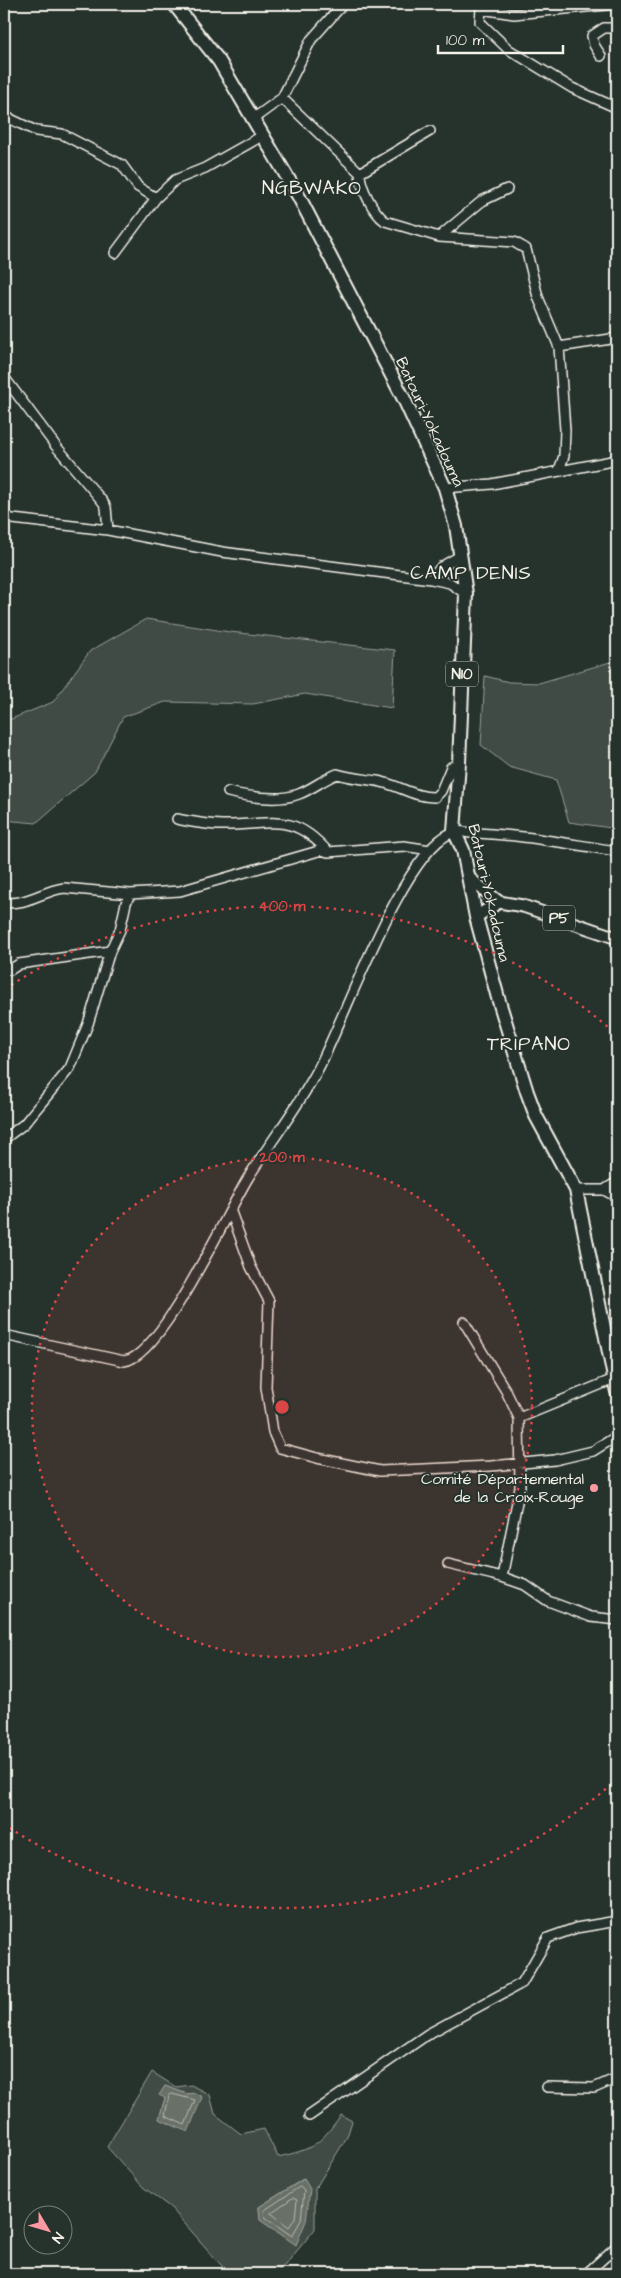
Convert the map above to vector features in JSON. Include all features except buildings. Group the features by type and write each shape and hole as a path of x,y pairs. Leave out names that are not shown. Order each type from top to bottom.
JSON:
{"highway":[{"name":"Batouri-Yokadouma","path":"174,4 219,61 299,197 366,323 445,488 456,526 466,594 459,763 454,832 462,850 476,917 498,998 527,1092 536,1116 576,1190 617,1392"}],"main road":[{"name":"P5","path":"469,878 499,902 523,906 617,938"},
{"path":"476,917 499,902"}],"street":[{"path":"253,120 282,98 311,40 343,4"},
{"path":"617,4 514,14 477,6 480,22 508,49 572,88 617,108"},
{"path":"601,56 594,45 592,36 604,28 617,28"},
{"path":"282,98 360,173 360,180 379,217 385,221 439,237 514,242 526,249 538,297 559,347 564,456 558,470"},
{"path":"4,116 36,131 62,134 122,165 138,187 156,198"},
{"path":"360,173 430,131"},
{"path":"115,253 156,198 174,180 205,168 262,136"},
{"path":"439,237 482,201 507,189"},
{"path":"559,347 617,338"},
{"path":"4,377 55,445 103,502 106,507 108,530"},
{"path":"564,456 573,469"},
{"path":"445,488 492,484 617,460"},
{"path":"4,518 108,530 231,553 431,579 450,583 466,594"},
{"path":"431,579 441,567 460,556"},
{"path":"228,792 248,797 288,797 297,795 338,774 355,779 378,781 413,793 435,797 441,791 451,766 459,763"},
{"path":"176,819 222,826 273,822 287,823 305,831 328,852"},
{"path":"4,1335 124,1361 137,1357 179,1304 255,1167 318,1070 388,918 420,859 440,838 454,832 512,835 617,851"},
{"path":"4,902 15,904 53,889 64,888 130,894 180,891 322,850 328,852 404,846 430,850"},
{"path":"4,1139 24,1124 70,1068 88,1024 110,951 120,930 130,894"},
{"path":"4,966 10,970 19,964 110,951"},
{"path":"604,1190 617,1182"},
{"path":"576,1190 604,1190 617,1197"},
{"path":"231,1212 251,1267 269,1301 266,1387 273,1432 280,1448 380,1471 521,1463 578,1456 593,1451 617,1436"},
{"path":"464,1322 502,1383 519,1418 521,1463 518,1502 502,1577"},
{"path":"519,1418 614,1379"},
{"path":"448,1564 502,1577 525,1585 548,1601 591,1617 617,1620"},
{"path":"309,2116 428,2034 522,1983 548,1938 576,1928 617,1921"},
{"path":"547,2087 594,2088 617,2078"},
{"path":"586,2274 617,2246"}],"shaded area":[{"path":"146,619 230,632 395,650 392,708 305,694 253,704 165,702 123,717 95,772 36,823 4,820 4,722 53,702 90,651"},
{"path":"617,660 617,827 611,828 569,822 556,780 509,767 481,745 485,676 509,682 539,683"},
{"path":"152,2072 176,2087 191,2085 210,2095 215,2114 241,2134 264,2129 278,2157 300,2151 315,2144 327,2133 341,2115 352,2121 347,2137 315,2189 315,2229 286,2264 274,2274 229,2274 171,2208 143,2187 107,2147","holes":["165,2086 187,2094 195,2093 159,2119 165,2098","303,2179 296,2244 260,2220 259,2207"]}],"water":[{"path":"165,2086 187,2094 195,2093 202,2097 188,2132 159,2119 165,2098 159,2095"},
{"path":"304,2179 310,2189 306,2221 296,2245 260,2220 259,2207"}],"place":[{"name":"Comité Départemental de la Croix-Rouge","path":"594,1488"}],"district":[{"name":"NGBWAKO","path":"312,188"},
{"name":"CAMP DENIS","path":"471,573"},
{"name":"TRIPANO","path":"529,1044"}]}
